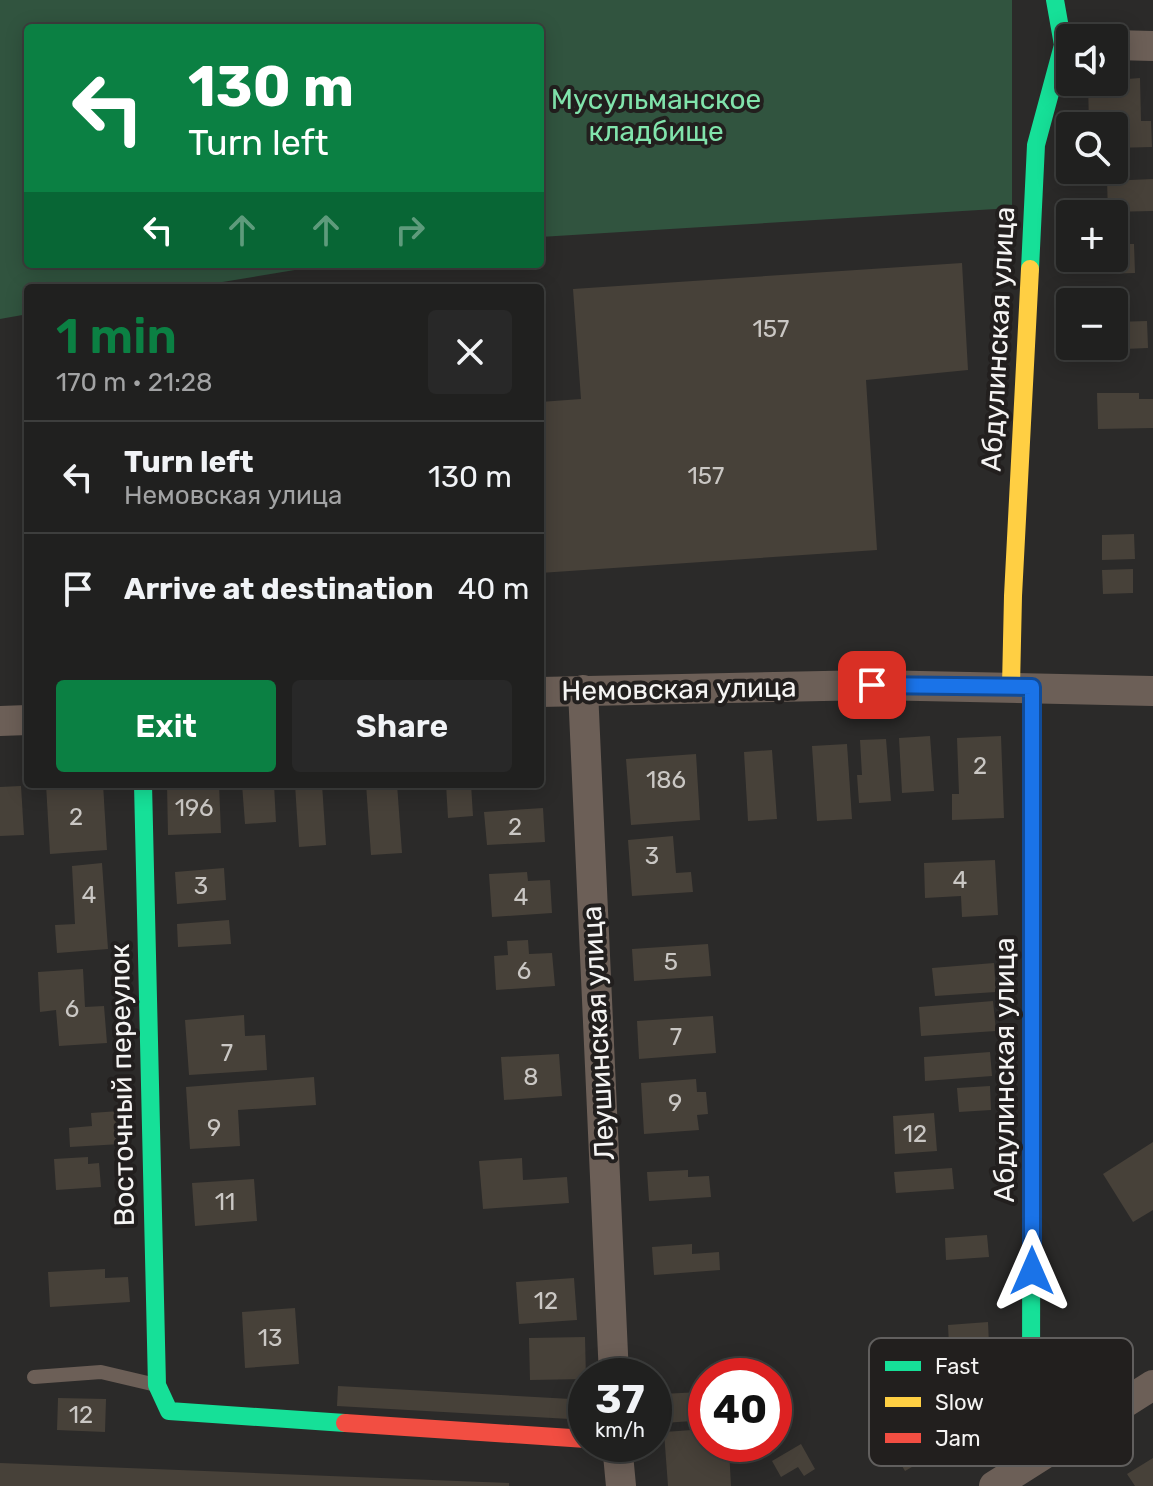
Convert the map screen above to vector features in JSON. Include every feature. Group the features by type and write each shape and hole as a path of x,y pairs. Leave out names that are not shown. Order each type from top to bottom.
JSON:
{"street":[{"name":"Абдулинская улица","path":"1055,0 1061,24"},
{"path":"1128,45 1153,46"},
{"name":"Абдулинская улица","path":"1030,1338 1022,686 1013,596 1036,145 1056,78"},
{"name":"Немовская улица","path":"544,692 872,685 1153,691"},
{"name":"Леушинская улица","path":"583,690 613,1358"},
{"path":"0,721 24,720"},
{"name":"Восточный переулок","path":"143,788 157,1385"},
{"path":"157,1385 169,1411 568,1438"},
{"path":"1133,1398 1153,1385"},
{"path":"619,1462 621,1486"},
{"path":"994,1486 1026,1466"}],"lane":[{"path":"34,1377 101,1372 157,1385"}],"green space":[{"name":"Мусульманское кладбище","path":"0,0 1012,0 1012,208 544,237 544,24 24,24 24,268 307,268 210,284 24,284 24,315 0,319"}],"building":[{"path":"1140,78 1141,121 1151,121 1152,147 1128,148 1128,112 1089,112 1088,96 1128,96 1128,79"},
{"path":"1153,179 1153,211 1128,212 1128,200 1108,200 1107,184 1128,184 1128,180"},
{"path":"1128,244 1134,244 1135,273 1099,274 1128,272"},
{"path":"962,263 968,370 866,380 877,550 544,573 544,402 581,399 573,289"},
{"path":"1147,321 1148,348 1128,349 1128,322"},
{"path":"1097,393 1139,393 1139,399 1153,399 1153,428 1098,429"},
{"path":"1134,534 1135,559 1102,560 1102,535"},
{"path":"1133,569 1133,593 1103,594 1102,570"},
{"path":"930,736 934,791 902,793 899,738"},
{"path":"1001,736 1004,818 952,820 952,794 959,794 957,738"},
{"path":"886,739 891,801 859,803 857,775 862,775 860,740"},
{"path":"847,744 852,819 817,821 812,746"},
{"path":"772,750 777,819 748,821 744,752"},
{"path":"696,754 700,820 631,825 626,759"},
{"path":"21,786 24,835 0,836 0,787"},
{"path":"46,788 103,788 107,850 50,854"},
{"path":"167,788 219,788 221,833 168,835"},
{"path":"242,788 274,788 276,822 245,824"},
{"path":"295,788 322,788 326,845 299,847"},
{"path":"366,788 397,788 402,853 371,855"},
{"path":"446,788 471,788 473,816 448,818"},
{"path":"543,808 545,842 487,845 484,812"},
{"path":"673,836 676,873 691,872 693,892 632,896 628,840"},
{"path":"995,860 998,915 962,917 961,896 925,898 924,863"},
{"path":"102,863 108,949 57,953 55,925 75,924 72,866"},
{"path":"224,868 226,900 177,904 175,872"},
{"path":"527,872 528,881 550,880 552,913 492,917 489,874"},
{"path":"229,920 231,944 178,947 177,924"},
{"path":"528,940 529,954 552,953 555,986 496,990 494,956 508,955 507,941"},
{"path":"708,944 711,976 634,981 632,949"},
{"path":"994,963 996,992 935,996 932,968"},
{"path":"83,969 85,1007 104,1006 107,1043 59,1046 56,1010 40,1012 38,972"},
{"path":"993,1001 996,1031 921,1036 919,1007"},
{"path":"244,1015 245,1036 265,1035 267,1070 189,1075 185,1020"},
{"path":"713,1016 716,1053 639,1059 637,1021"},
{"path":"990,1052 992,1076 925,1081 924,1057"},
{"path":"559,1054 562,1096 504,1100 501,1057"},
{"path":"314,1077 316,1105 238,1110 240,1146 190,1149 186,1087"},
{"path":"696,1079 697,1092 706,1092 708,1114 697,1115 699,1130 644,1134 641,1083"},
{"path":"990,1086 991,1110 959,1112 957,1088"},
{"path":"119,1111 121,1144 70,1147 69,1128 92,1126 91,1113"},
{"path":"934,1113 937,1151 895,1154 893,1116"},
{"path":"1153,1142 1153,1210 1133,1222 1103,1174"},
{"path":"88,1157 88,1164 99,1163 101,1187 56,1190 54,1159"},
{"path":"522,1158 523,1180 567,1177 569,1203 483,1209 479,1161"},
{"path":"952,1168 954,1189 896,1193 894,1172"},
{"path":"688,1170 688,1177 709,1176 711,1197 649,1201 647,1172"},
{"path":"254,1179 257,1221 195,1226 192,1183"},
{"path":"987,1235 989,1257 946,1260 945,1238"},
{"path":"692,1244 692,1254 719,1252 720,1270 654,1275 652,1247"},
{"path":"105,1269 105,1278 128,1277 130,1302 50,1307 48,1272"},
{"path":"574,1278 577,1320 519,1324 516,1282"},
{"path":"295,1308 299,1364 245,1368 242,1312"},
{"path":"988,1322 989,1338 949,1338 948,1325"},
{"path":"585,1337 586,1358 568,1358 568,1379 530,1380 529,1338"},
{"path":"338,1386 568,1399 568,1419 337,1406"},
{"path":"672,1393 688,1393 688,1421 672,1422"},
{"path":"58,1398 106,1399 105,1432 57,1430"},
{"path":"688,1430 688,1462 730,1462 731,1486 668,1486 666,1462 672,1462 672,1431"},
{"path":"801,1444 815,1469 804,1476 798,1467 781,1477 773,1462 792,1462 792,1449"},
{"path":"1153,1458 1153,1486 1135,1486 1127,1474"},
{"path":"0,1463 509,1483 509,1486 0,1486"}],"traffic: fast":[{"path":"1030,269 1036,145 1063,45 1055,0"},
{"path":"1031,1338 1032,687"},
{"path":"143,788 157,1385 169,1411 345,1423"}],"traffic: slow":[{"path":"1011,686 1030,269"}],"traffic: jam":[{"path":"345,1423 568,1438"}],"route":[{"path":"872,685 1032,687 1032,1271"}]}
